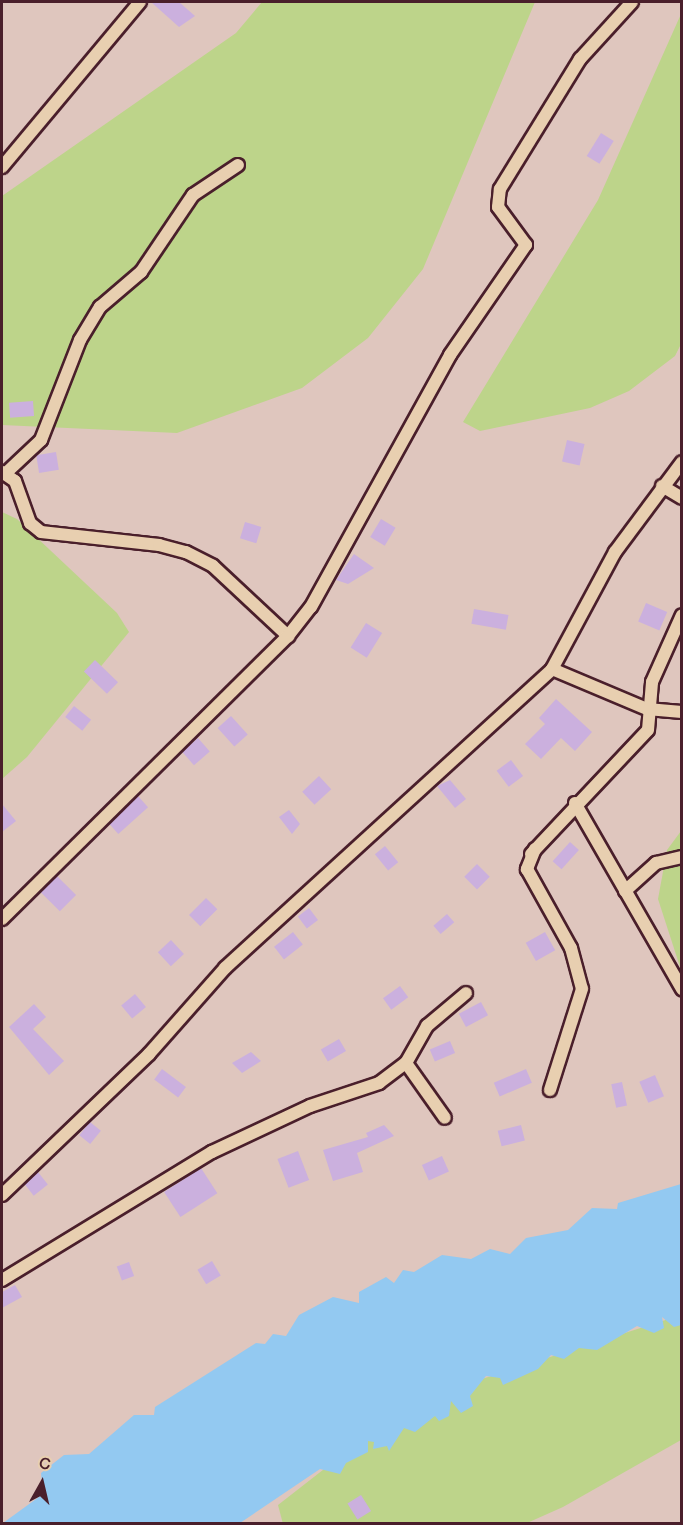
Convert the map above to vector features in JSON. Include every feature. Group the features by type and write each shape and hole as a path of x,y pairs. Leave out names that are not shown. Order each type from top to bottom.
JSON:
{"street":[{"path":"2,167 140,2"},
{"path":"2,919 288,636 333,572 450,355 526,245 498,207 500,189 580,59 632,2"},
{"path":"238,165 193,195 141,272 100,307 80,340 41,440 4,472 15,481 30,523 41,532 159,545 186,552 213,566 288,636"},
{"path":"2,1195 149,1054 225,968 552,669 615,552 681,462"},
{"path":"662,486 681,498"},
{"path":"550,1089 582,989 571,948 527,869 533,851 575,803 648,730 647,709 652,682 681,615"},
{"path":"552,669 647,709 681,712"},
{"path":"575,803 681,989"},
{"path":"625,891 656,863 681,857"},
{"path":"2,1280 212,1152 310,1106 379,1083 406,1063 427,1026 466,993"},
{"path":"406,1063 445,1118"}],"green space":[{"path":"262,2 535,2 423,269 368,338 302,388 177,433 2,425 2,196 236,33"},
{"path":"681,14 682,342 675,356 629,391 590,408 480,431 463,422 598,200"},
{"path":"2,512 17,519 117,613 129,632 27,757 2,779"},
{"path":"681,831 681,970 658,899 667,850"},
{"path":"681,1315 681,1440 563,1507 527,1523 283,1524 278,1505 410,1402"}],"water":[{"path":"681,1184 681,1325 674,1327 662,1317 664,1328 654,1333 637,1326 597,1350 579,1348 564,1359 551,1355 538,1369 503,1385 500,1378 486,1376 470,1396 473,1406 461,1413 451,1401 449,1416 439,1421 435,1416 415,1432 404,1428 389,1451 387,1446 373,1449 374,1442 368,1441 368,1452 346,1463 340,1474 320,1469 240,1523 3,1523 43,1494 41,1473 64,1455 89,1454 134,1415 154,1415 155,1407 256,1343 265,1344 273,1334 286,1336 299,1315 333,1297 359,1303 359,1292 386,1277 394,1283 403,1270 414,1272 442,1255 471,1259 490,1249 510,1254 526,1238 568,1230 592,1208 617,1209 618,1203"}],"building":[{"path":"151,2 179,2 195,16 179,27"},
{"path":"601,133 614,141 599,164 587,156"},
{"path":"33,401 34,416 10,418 9,403"},
{"path":"567,440 585,444 580,465 562,461"},
{"path":"56,452 59,470 39,473 36,455"},
{"path":"381,519 396,528 385,546 370,537"},
{"path":"245,522 261,527 256,543 240,538"},
{"path":"354,554 374,568 348,584 336,580"},
{"path":"646,603 667,612 659,630 638,621"},
{"path":"474,609 508,615 506,630 471,624"},
{"path":"366,623 382,633 367,658 351,648"},
{"path":"95,660 118,682 107,694 84,672"},
{"path":"556,699 592,732 575,751 561,738 541,759 525,744 545,724 539,718"},
{"path":"74,706 91,720 82,731 65,717"},
{"path":"231,716 248,735 234,747 218,728"},
{"path":"198,738 210,752 194,765 182,752"},
{"path":"511,760 523,776 509,787 497,771"},
{"path":"319,776 331,789 314,805 302,792"},
{"path":"450,780 466,799 455,808 437,786"},
{"path":"138,796 148,807 118,834 108,823"},
{"path":"2,804 16,821 2,832"},
{"path":"289,810 300,824 292,834 279,817"},
{"path":"570,842 579,850 562,869 553,861"},
{"path":"385,846 398,862 388,871 375,854"},
{"path":"477,864 490,877 477,889 464,877"},
{"path":"57,876 76,895 60,911 41,892"},
{"path":"206,898 217,909 200,926 189,915"},
{"path":"309,908 318,920 307,928 298,916"},
{"path":"447,914 454,922 441,934 433,926"},
{"path":"293,932 303,945 284,959 274,947"},
{"path":"545,932 555,950 536,961 526,943"},
{"path":"171,940 184,954 171,966 158,952"},
{"path":"400,986 408,997 391,1010 383,998"},
{"path":"135,994 146,1007 132,1019 121,1006"},
{"path":"481,1002 488,1015 466,1027 459,1014"},
{"path":"34,1004 46,1017 33,1029 64,1061 49,1075 9,1027"},
{"path":"339,1039 346,1051 328,1062 321,1050"},
{"path":"450,1041 455,1053 435,1062 430,1050"},
{"path":"251,1052 261,1061 242,1073 232,1063"},
{"path":"162,1069 186,1087 178,1097 154,1079"},
{"path":"526,1069 532,1083 500,1096 494,1083"},
{"path":"655,1075 664,1096 648,1103 639,1082"},
{"path":"622,1082 627,1105 616,1108 611,1084"},
{"path":"90,1122 101,1131 90,1144 79,1135"},
{"path":"384,1125 394,1136 357,1153 363,1172 333,1181 323,1150 368,1137 366,1133"},
{"path":"521,1125 525,1141 502,1146 498,1131"},
{"path":"298,1151 309,1180 289,1188 277,1159"},
{"path":"442,1156 449,1172 429,1180 422,1165"},
{"path":"201,1168 217,1193 180,1217 164,1192"},
{"path":"38,1172 48,1185 34,1196 24,1183"},
{"path":"212,1261 221,1276 206,1284 197,1270"},
{"path":"129,1262 134,1276 122,1281 117,1266"},
{"path":"15,1285 22,1297 2,1308 2,1292"},
{"path":"361,1495 371,1511 357,1520 347,1503"}]}
